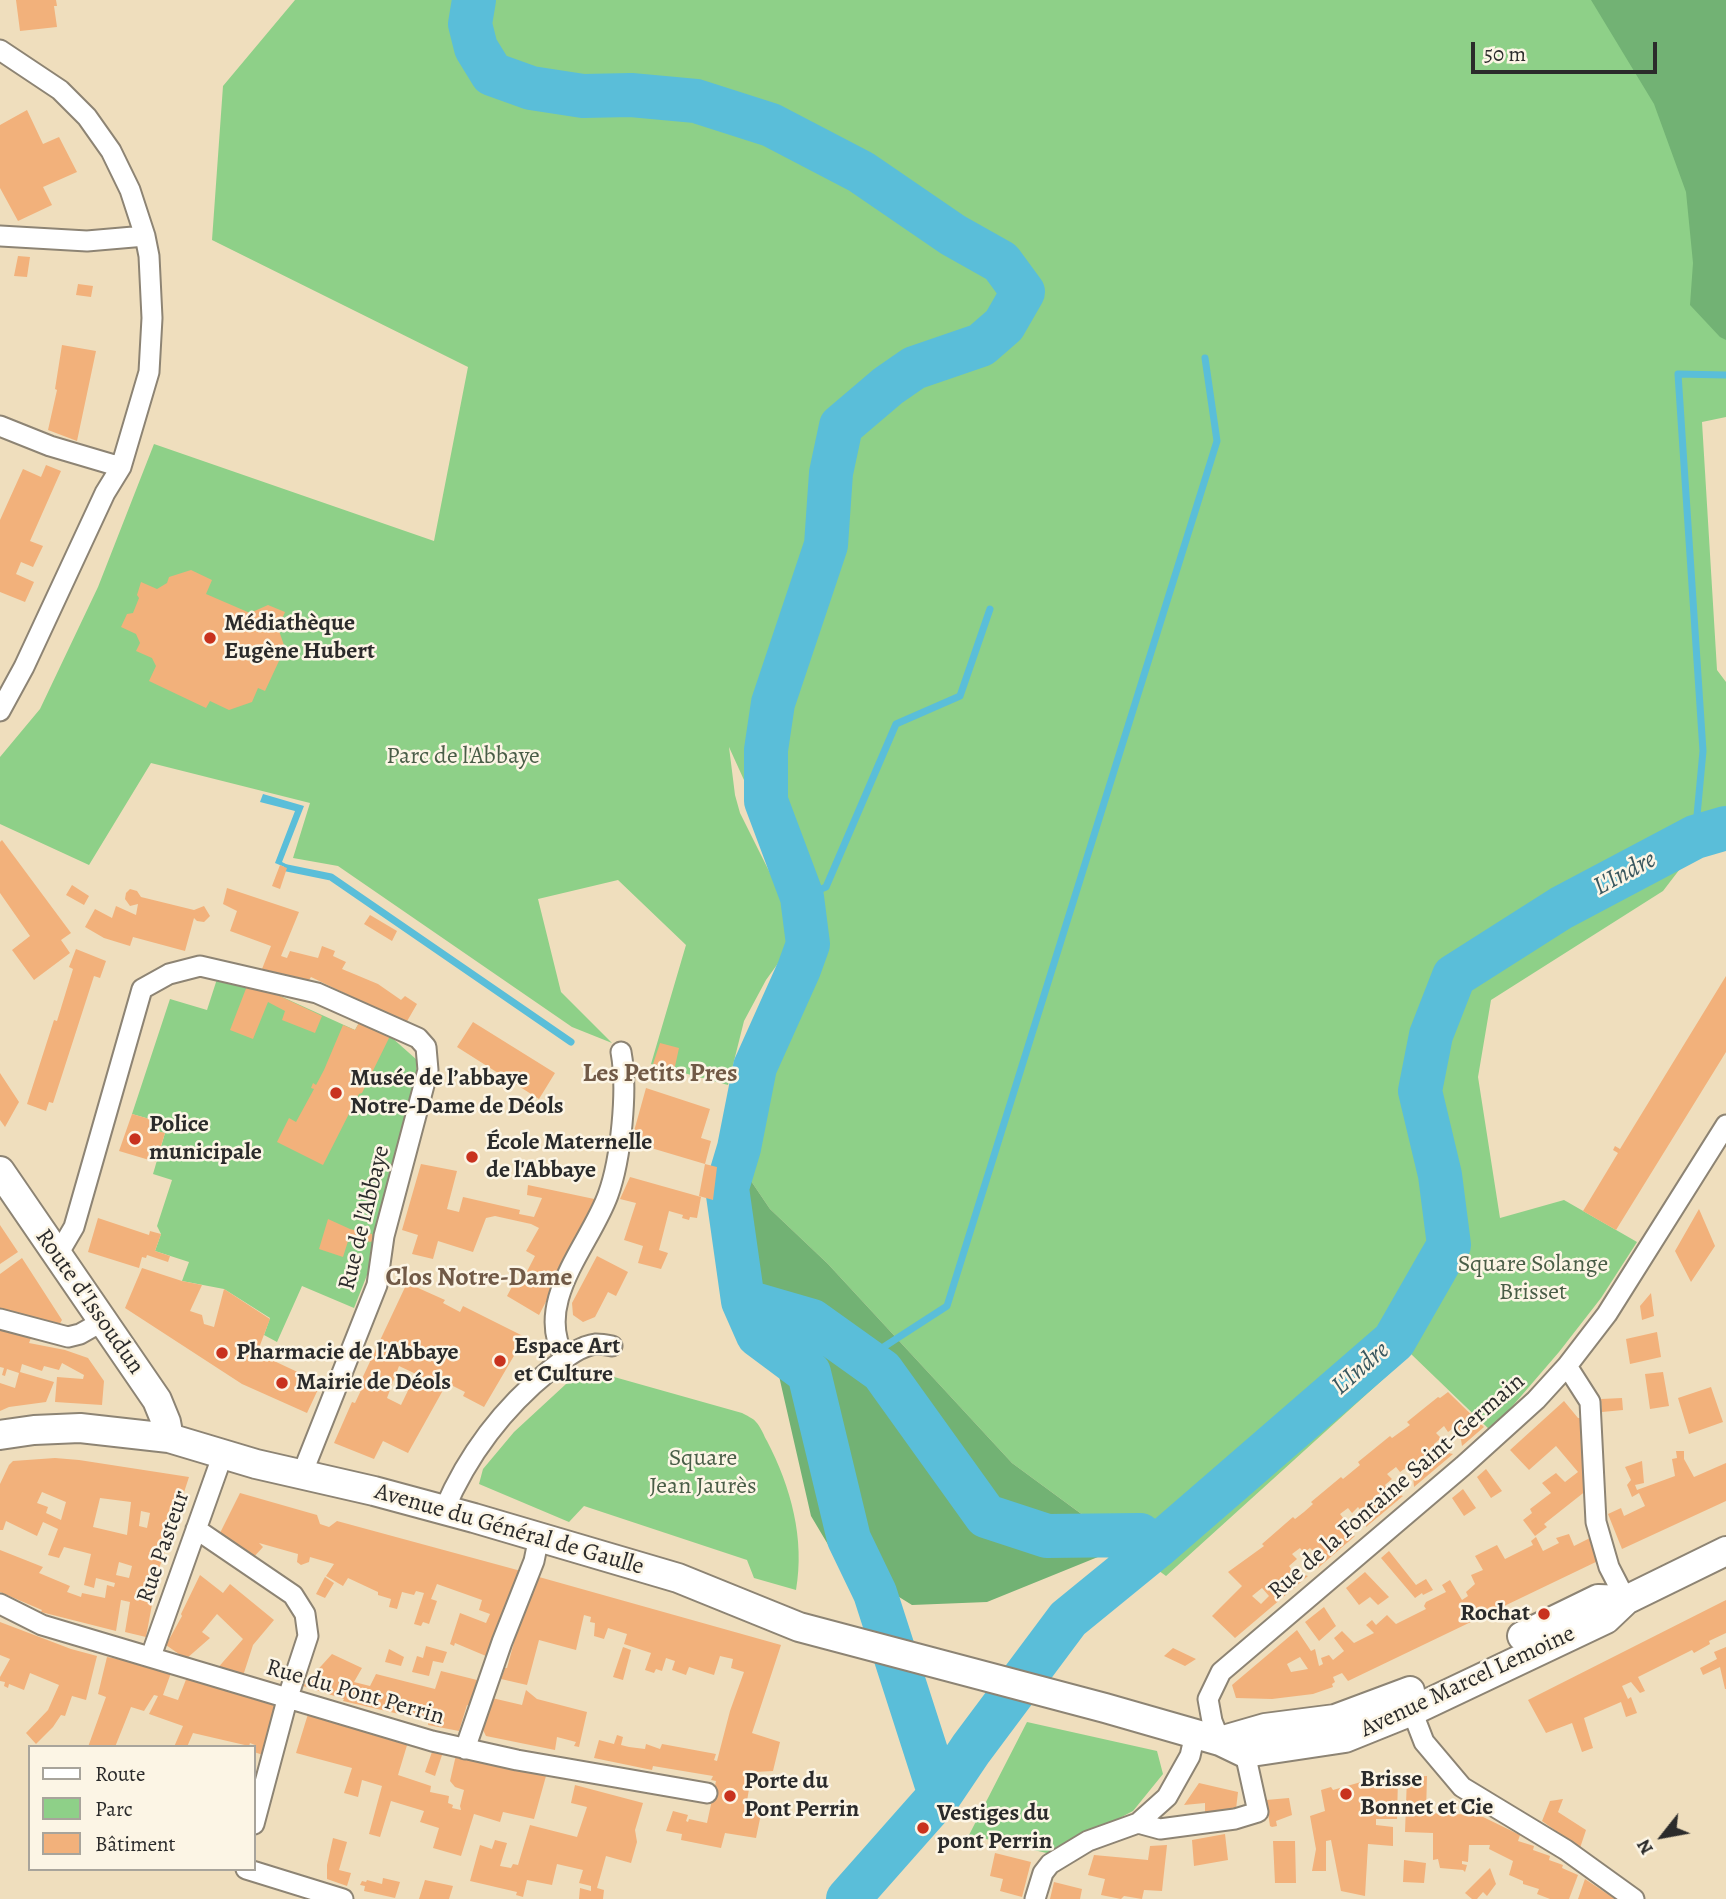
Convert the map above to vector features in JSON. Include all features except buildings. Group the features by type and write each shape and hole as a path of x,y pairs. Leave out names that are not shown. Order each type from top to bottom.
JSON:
{"main road":[{"name":"Route d'Issoudun","path":"0,1171 157,1400 169,1438"},
{"name":"Avenue du Général de Gaulle","path":"0,1435 34,1430 80,1429 169,1438 539,1537 678,1578 799,1627 1208,1738"},
{"name":"Avenue Marcel Lemoine","path":"1245,1753 1345,1738 1412,1711 1606,1619 1626,1600 1726,1551"},
{"name":"Avenue Marcel Lemoine","path":"1208,1738 1335,1719 1400,1696 1598,1599 1626,1600"},
{"path":"1208,1738 1245,1753"}],"street":[{"path":"0,50 60,90 87,117 111,151 145,236 149,256 152,318 149,372 121,467 105,493 24,667 0,711"},
{"path":"0,236 87,241 145,236"},
{"path":"0,426 50,446 121,467"},
{"name":"Rue de l'Abbaye","path":"57,1256 74,1227 142,989 169,974 200,966 317,993 418,1038 426,1047 428,1070 384,1236 377,1285 302,1474"},
{"path":"565,1358 555,1336 557,1304 565,1280 607,1197 615,1170 625,1079 621,1052"},
{"name":"Rue de la Fontaine Saint-Germain","path":"1208,1738 1212,1721 1208,1699 1220,1672 1463,1466 1536,1400 1567,1366 1607,1314 1726,1125"},
{"path":"0,1319 68,1338 103,1321"},
{"path":"444,1510 469,1460 489,1430 513,1404 565,1358 597,1344 612,1346"},
{"path":"1567,1366 1590,1402 1595,1522 1609,1567 1626,1600"},
{"name":"Rue Pasteur","path":"151,1656 223,1454"},
{"path":"196,1529 293,1595 305,1614 308,1636 287,1700 256,1816"},
{"path":"465,1749 502,1642 534,1561 539,1537"},
{"name":"Rue du Pont Perrin","path":"0,1604 41,1625 151,1656 287,1700 465,1749 707,1793"},
{"path":"1412,1711 1424,1742 1462,1787 1566,1850 1634,1899"},
{"path":"1035,1899 1043,1873 1051,1864 1088,1841 1138,1823 1167,1797 1190,1756 1208,1738"},
{"path":"1138,1823 1160,1829 1235,1819 1258,1812 1245,1753"},
{"path":"252,1871 343,1899"}],"green space":[{"path":"295,0 1726,0 1726,417 1702,422 1717,670 1726,682 1726,809 1663,891 1491,1000 1478,1077 1500,1218 1564,1200 1637,1242 1601,1298 1491,1431 1411,1354 1166,1576 1012,1463 828,1264 770,1209 726,1144 818,943 729,747 740,813 783,899 792,944 766,980 744,1021 728,1085 651,1064 686,945 618,880 538,899 561,992 612,1043 572,1027 338,866 293,858 310,803 151,763 89,865 0,824 0,757 40,709 98,587 154,444 434,541 468,367 212,240 223,86"},
{"path":"1591,0 1726,0 1726,340 1690,305 1693,263 1686,192 1654,104"},
{"path":"217,979 266,992 267,990 355,1030 360,1021 390,1036 417,1060 415,1093 370,1254 369,1270 354,1308 302,1286 277,1342 264,1335 270,1318 224,1289 182,1281 189,1262 155,1251 161,1234 157,1226 172,1180 153,1174 165,1133 157,1131 160,1122 132,1114 170,999 207,1010"},
{"path":"726,1144 770,1209 828,1264 1012,1463 1125,1546 987,1602 912,1605 836,1558 811,1516"},
{"name":"Square Jean Jaurès","path":"600,1373 742,1413 755,1421 776,1459 794,1514 799,1552 796,1590 754,1578 747,1560 584,1506 569,1522 479,1484 483,1469 514,1432 566,1384"},
{"path":"1027,1722 1157,1751 1163,1774 1133,1811 1051,1854 969,1835"}],"water":[{"path":"263,794 304,806 282,862 288,865 287,868 275,863 295,811 260,802"}],"waterway":[{"path":"474,0 470,24 476,48 492,74 531,88 583,96 631,95 696,101 771,125 861,172 953,235 1001,262 1023,292 1004,325 981,345 914,368 841,426 831,473 826,545 773,703 766,750 766,801 802,897 808,944 755,1067 739,1148 727,1188 743,1301 758,1335 809,1373 849,1539 875,1593 940,1795"},
{"path":"865,1359 947,1306 1217,441 1205,358"},
{"path":"1695,837 1703,751 1678,374 1726,375"},
{"path":"802,897 826,887 896,724 960,696 990,609"},
{"name":"L'Indre","path":"848,1899 940,1795 1068,1619 1155,1548 1394,1341 1449,1245 1440,1175 1420,1091 1431,1035 1454,976 1561,908 1695,837 1726,828"},
{"path":"287,868 331,877 571,1042"},
{"path":"743,1301 812,1321 882,1371 986,1516 1047,1536 1140,1535 1155,1548"}],"place":[{"name":"Médiathèque Eugène Hubert","path":"210,638"},
{"name":"Musée de l’abbaye Notre-Dame de Déols","path":"336,1093"},
{"name":"Police municipale","path":"135,1139"},
{"name":"École Maternelle de l'Abbaye","path":"472,1157"},
{"name":"Pharmacie de l'Abbaye","path":"222,1353"},
{"name":"Espace Art et Culture","path":"500,1361"},
{"name":"Mairie de Déols","path":"282,1383"},
{"name":"Rochat","path":"1544,1614"},
{"name":"Brisse Bonnet et Cie","path":"1346,1794"},
{"name":"Porte du Pont Perrin","path":"730,1796"},
{"name":"Vestiges du pont Perrin","path":"923,1828"}],"district":[{"name":"Les Petits Pres","path":"660,1075"},
{"name":"Clos Notre-Dame","path":"479,1279"}],"park label":[{"name":"Parc de l'Abbaye","path":"463,757"},
{"name":"Square Solange Brisset","path":"1533,1279"}]}
